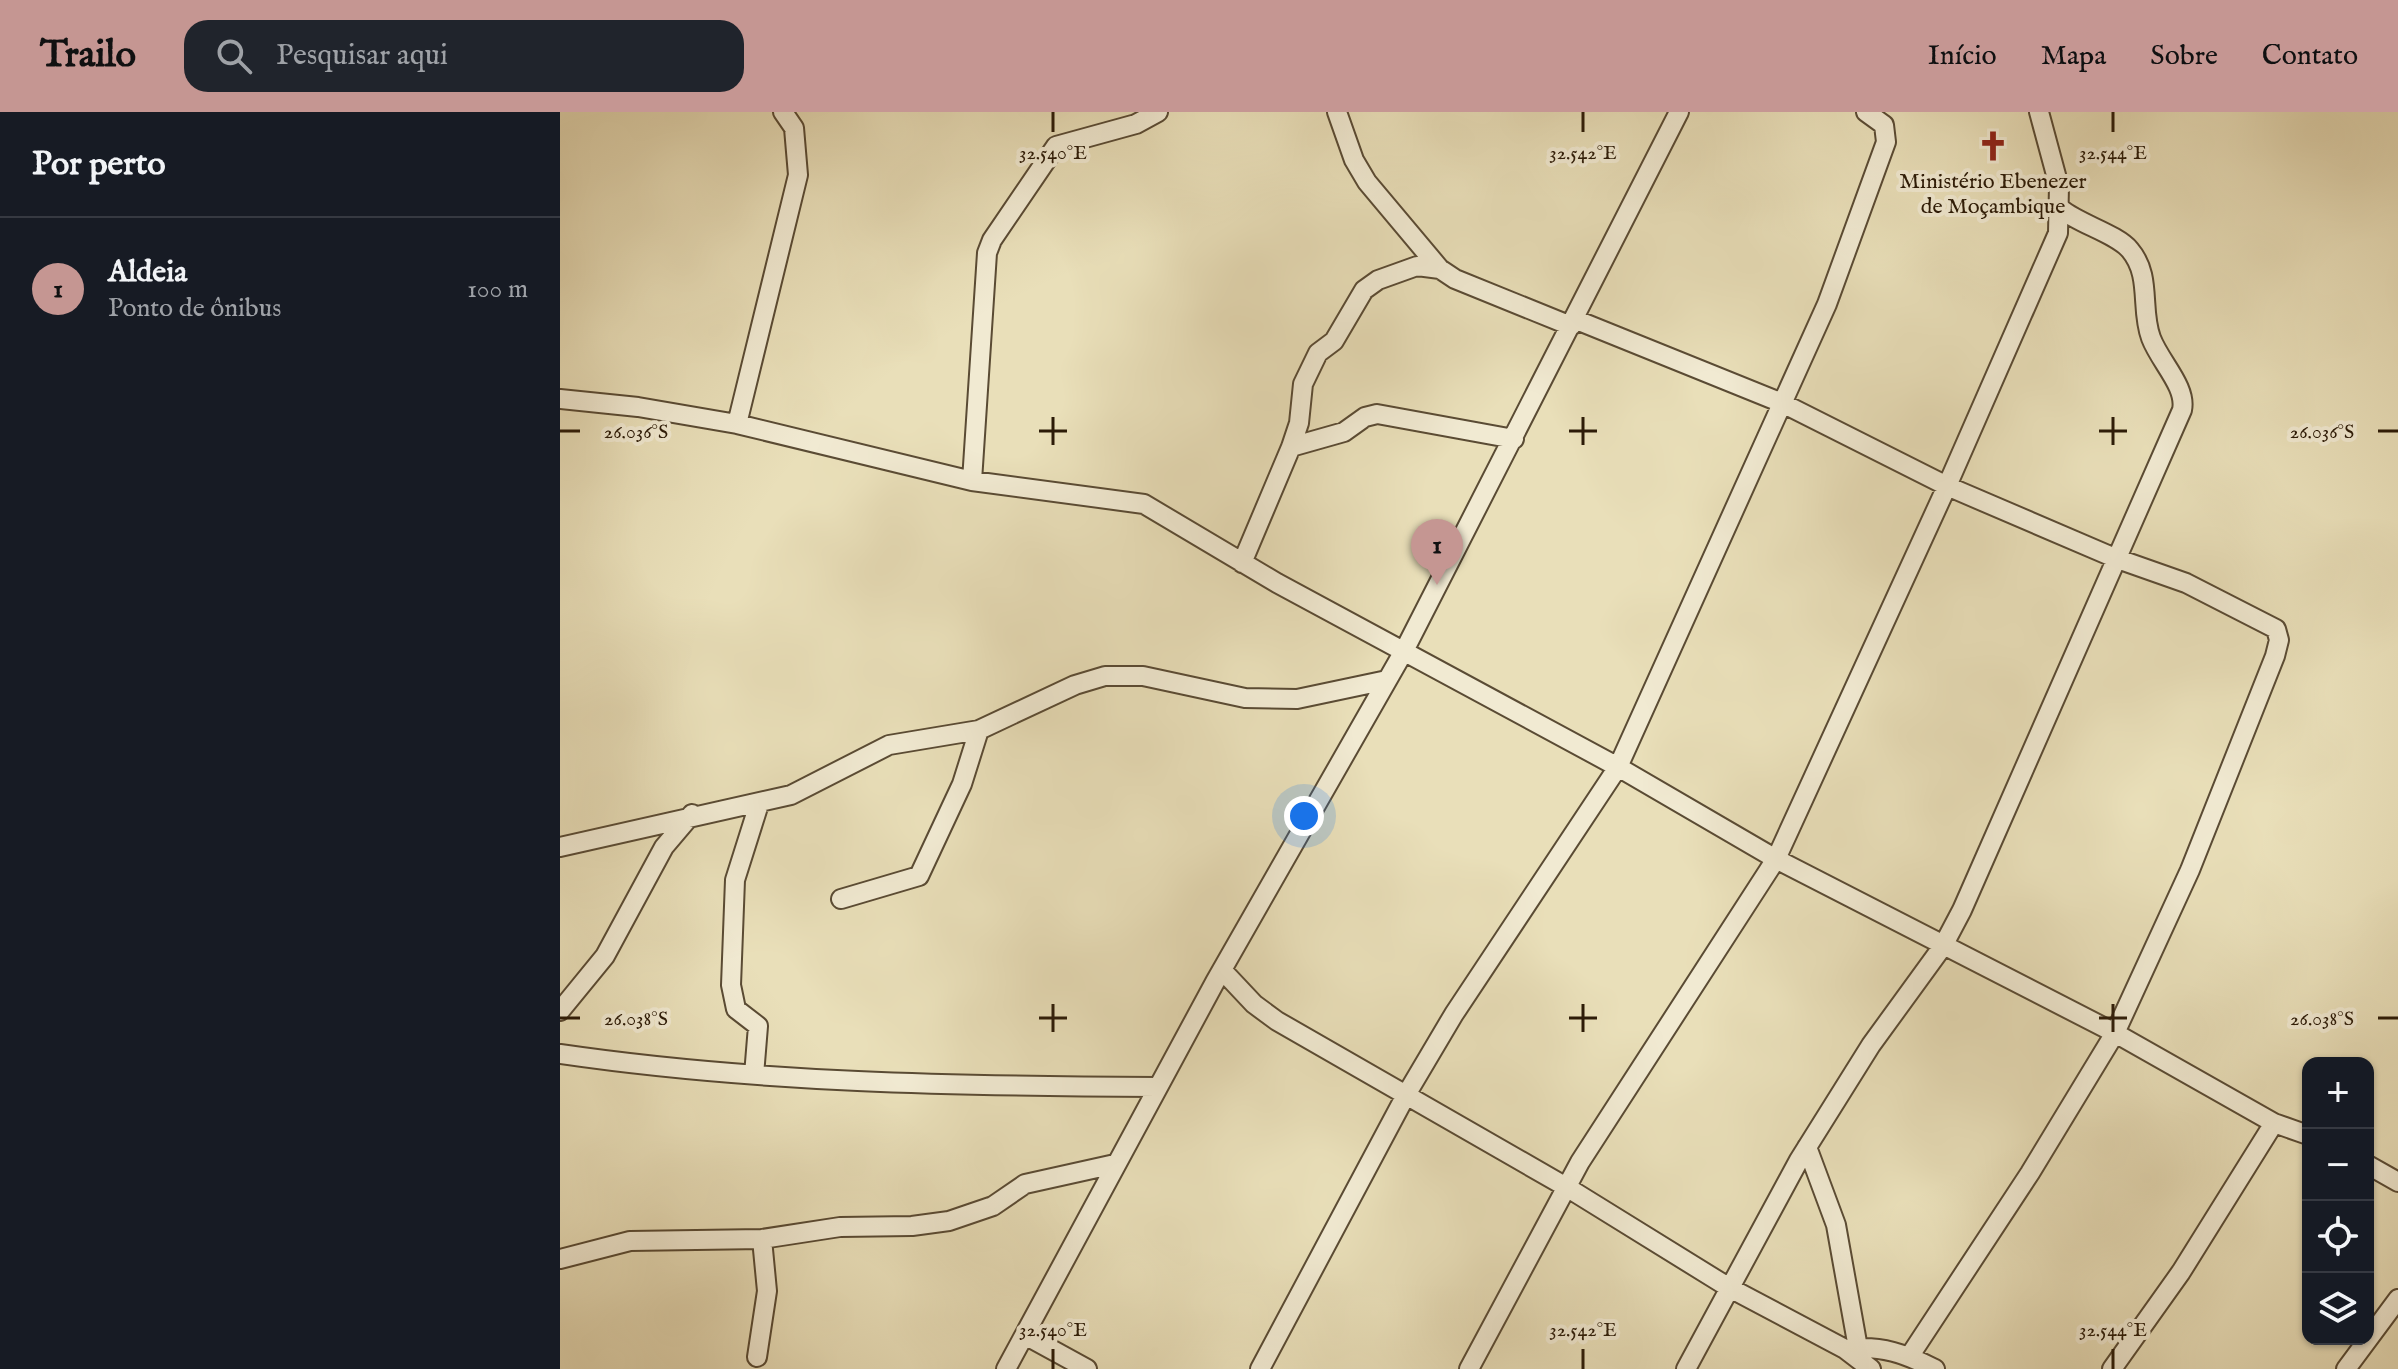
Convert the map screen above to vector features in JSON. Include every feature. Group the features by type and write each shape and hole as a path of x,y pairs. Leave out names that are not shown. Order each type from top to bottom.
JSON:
{"street":[{"path":"737,424 798,175 794,128 783,112"},
{"path":"972,481 987,253 992,240 1044,159 1056,146 1136,124 1158,112"},
{"path":"1337,112 1354,160 1367,182 1440,269 1455,279 1782,403 1947,486 2115,558 2186,583 2276,629 2279,640 2190,870 2115,1033 2030,1173 1909,1357"},
{"path":"1006,1369 1157,1087 1404,651 1679,112"},
{"path":"1260,1369 1406,1095 1454,1014 1618,767 1827,304 1886,142 1884,125 1866,112"},
{"path":"1469,1369 1580,1162 1776,859 1947,486 2058,233 2061,209 2055,163 2039,112"},
{"path":"1686,1369 1807,1147 1871,1045 1943,946 2036,745 2184,401 2182,389 2167,372 2149,333 2144,279 2138,262 2127,246 2079,224 2061,209"},
{"path":"1242,563 1291,447 1310,366 1350,320 1364,290 1378,280 1417,266 1440,269"},
{"path":"560,399 638,407 737,424 972,481 1132,500 1186,526 1242,563 1618,767 1776,859 2115,1033 2274,1123 2302,1133"},
{"path":"1291,447 1344,432 1365,417 1377,414 1514,439"},
{"path":"560,847 692,814 759,804 823,781 889,745 979,730 1075,685 1105,676 1143,676 1245,698 1297,699 1325,696 1387,680"},
{"path":"841,899 919,876 962,784 979,730"},
{"path":"754,1075 758,1026 736,1009 731,985 735,880 759,804"},
{"path":"560,1011 605,956 664,847 692,814"},
{"path":"1222,970 1254,1004 1277,1021 1568,1188 1728,1287 1852,1348 1871,1369"},
{"path":"560,1054 754,1075 910,1086 1157,1087"},
{"path":"2112,1369 2181,1272 2274,1123"},
{"path":"1807,1147 1836,1225 1852,1348"},
{"path":"560,1259 630,1241 762,1239 840,1227 912,1226 949,1221 993,1206 1025,1184 1115,1164"},
{"path":"2374,1168 2398,1182"},
{"path":"757,1357 767,1291 762,1239"},
{"path":"2346,1369 2398,1299"},
{"path":"1025,1335 1087,1369"},
{"path":"1852,1348 1892,1350 1935,1369"}],"place":[{"name":"Ministério Ebenezer de Moçambique","path":"1993,146"},
{"name":"Aldeia","path":"1437,585"}]}
